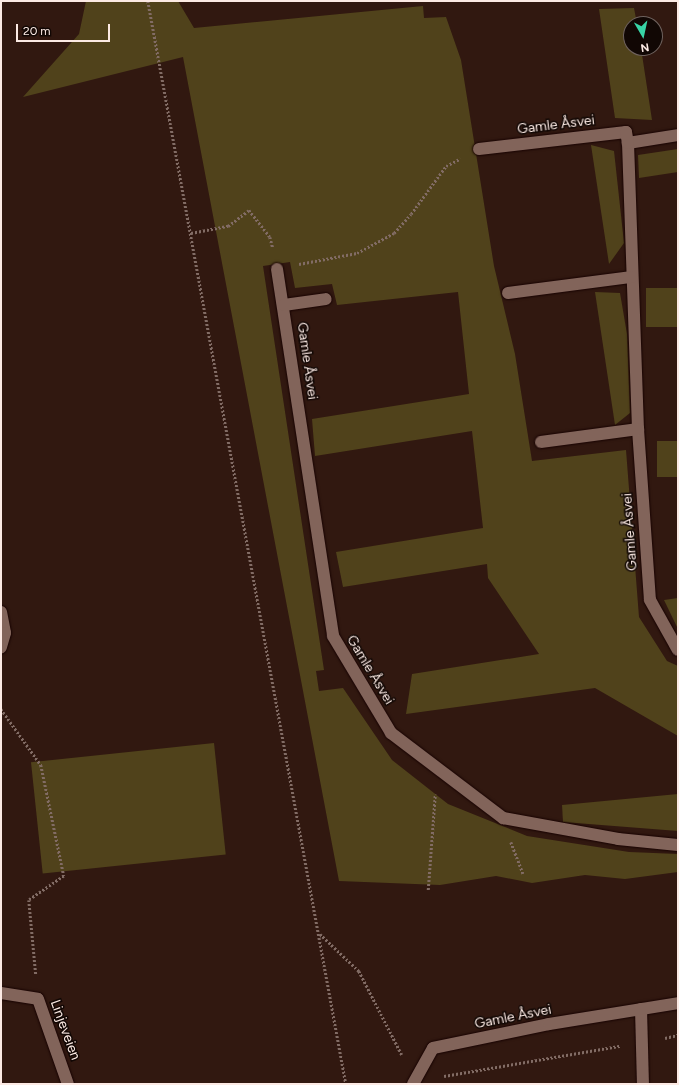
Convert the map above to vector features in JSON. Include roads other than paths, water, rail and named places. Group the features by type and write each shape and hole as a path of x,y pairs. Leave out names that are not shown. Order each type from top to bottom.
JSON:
{"street":[{"name":"Gamle Åsvei","path":"479,149 626,132 628,143 638,429 650,600 678,650"},
{"path":"628,143 678,135"},
{"name":"Gamle Åsvei","path":"278,269 333,636 391,733 503,818 618,839 678,846"},
{"path":"508,293 632,277"},
{"name":"Gamle Åsvei","path":"284,305 326,299"},
{"path":"541,442 638,429"},
{"path":"1,612 5,633 1,647"},
{"name":"Linjeveien","path":"1,993 38,999 68,1084"},
{"name":"Gamle Åsvei","path":"414,1083 433,1048 678,1003"},
{"path":"641,1009 643,1084"}]}
